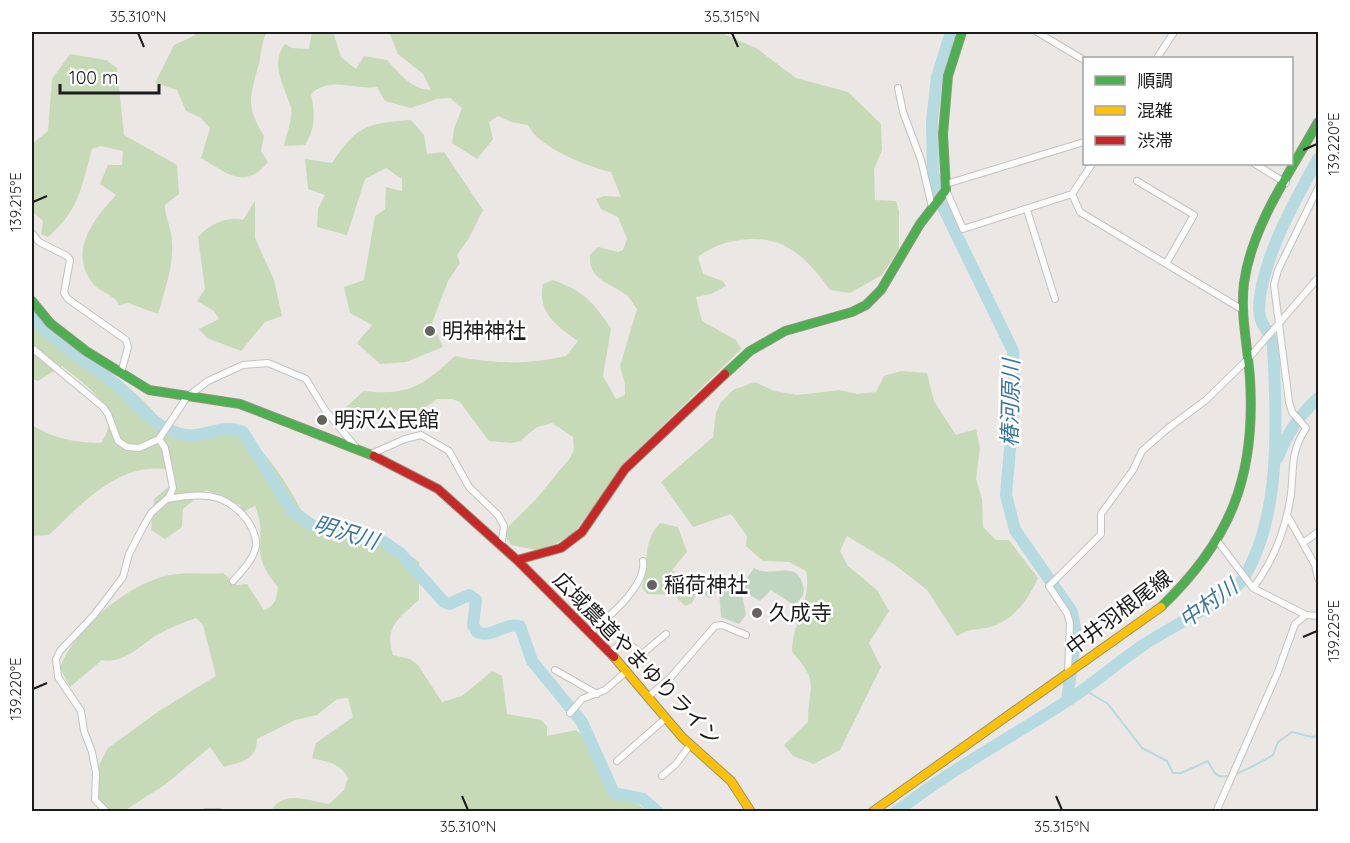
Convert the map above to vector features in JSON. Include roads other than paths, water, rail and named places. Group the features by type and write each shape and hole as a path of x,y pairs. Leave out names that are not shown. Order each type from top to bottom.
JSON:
{"street":[{"path":"962,32 951,57 943,134 946,187 963,229 1072,194 1091,165"},
{"path":"1037,32 1083,59"},
{"path":"1158,57 1174,32"},
{"path":"898,88 903,112 921,160 934,205"},
{"name":"中井羽根尾線","path":"872,812 1158,610 1186,586 1219,543 1238,504 1251,452 1253,414 1243,310 1244,283 1250,255 1318,122"},
{"path":"946,187 1083,142"},
{"path":"1257,165 1286,183"},
{"path":"1137,181 1194,215 1166,264"},
{"name":"広域農道やまゆりライン","path":"517,560 548,553 576,537 625,469 760,344 785,331 852,312 870,301 887,282 946,187"},
{"path":"1252,587 1269,564 1287,515 1292,456 1306,428 1292,412 1274,285 1278,270 1318,189"},
{"path":"1072,194 1080,212 1243,310"},
{"path":"1027,210 1055,298"},
{"path":"32,233 39,242 67,256 70,260 64,293 68,299 126,339 128,347 121,373"},
{"path":"1068,673 1070,624 1068,613 1049,586 1101,534 1101,514 1133,470 1142,451 1206,400 1248,359 1318,278"},
{"name":"広域農道やまゆりライン","path":"32,301 50,323 149,390 240,404 356,447 438,489 517,560 610,652 690,745 731,781 751,812"},
{"path":"32,348 103,407 118,441 127,447 139,448 159,439 187,397 208,381 243,365 268,363 306,379 325,410 356,447"},
{"path":"371,454 405,439 421,435 449,451 470,487 498,514 504,526 501,547"},
{"path":"107,812 95,800 95,766 81,711 58,677 56,659 60,651 94,615 123,577 129,554 141,529 151,513 166,499 173,488 165,448 159,439"},
{"path":"166,499 200,494 214,495 226,500 246,519 255,536 256,547 251,558 233,581"},
{"path":"1287,515 1315,565 1318,578"},
{"path":"1303,543 1318,532"},
{"path":"1219,543 1252,587 1306,615 1318,616"},
{"path":"590,633 636,586 644,567 643,561"},
{"path":"1216,812 1277,674 1295,624 1306,615"},
{"path":"649,696 677,670 715,626 722,625 746,635"},
{"path":"610,652 625,641 644,654 666,634"},
{"path":"555,670 598,694"},
{"path":"570,713 582,699 598,694 627,671"},
{"path":"617,761 666,718"},
{"path":"662,776 676,764 690,745"},
{"path":"206,812 219,812"}],"waterway":[{"name":"椿河原川","path":"951,32 937,77 932,121 933,173 942,205 1013,351 1015,390 1006,495 1015,530 1072,612 1076,633 1067,701"},
{"name":"中村川","path":"896,812 959,768 1046,715 1148,642 1213,604 1242,580 1255,556 1264,528 1274,467 1273,347 1260,315 1261,291 1265,272 1280,232 1318,159"},
{"name":"明沢川","path":"32,315 50,334 113,382 152,419 170,430 189,435 228,429 243,432 292,511 313,526 339,527 384,542 400,553 444,602 449,604 469,595 476,600 473,625 477,632 483,634 509,626 520,626 532,661 582,722 614,793 643,799 658,812"},
{"path":"1278,457 1295,425 1318,398"},
{"path":"1083,689 1108,704 1142,748 1167,761 1173,773 1181,773 1208,761 1216,774 1221,776 1236,774 1273,755 1278,742 1292,732 1312,737 1318,736"}],"place":[{"name":"明神神社","path":"430,331"},
{"name":"明沢公民館","path":"322,420"},
{"name":"稲荷神社","path":"652,585"},
{"name":"久成寺","path":"757,613"}]}
